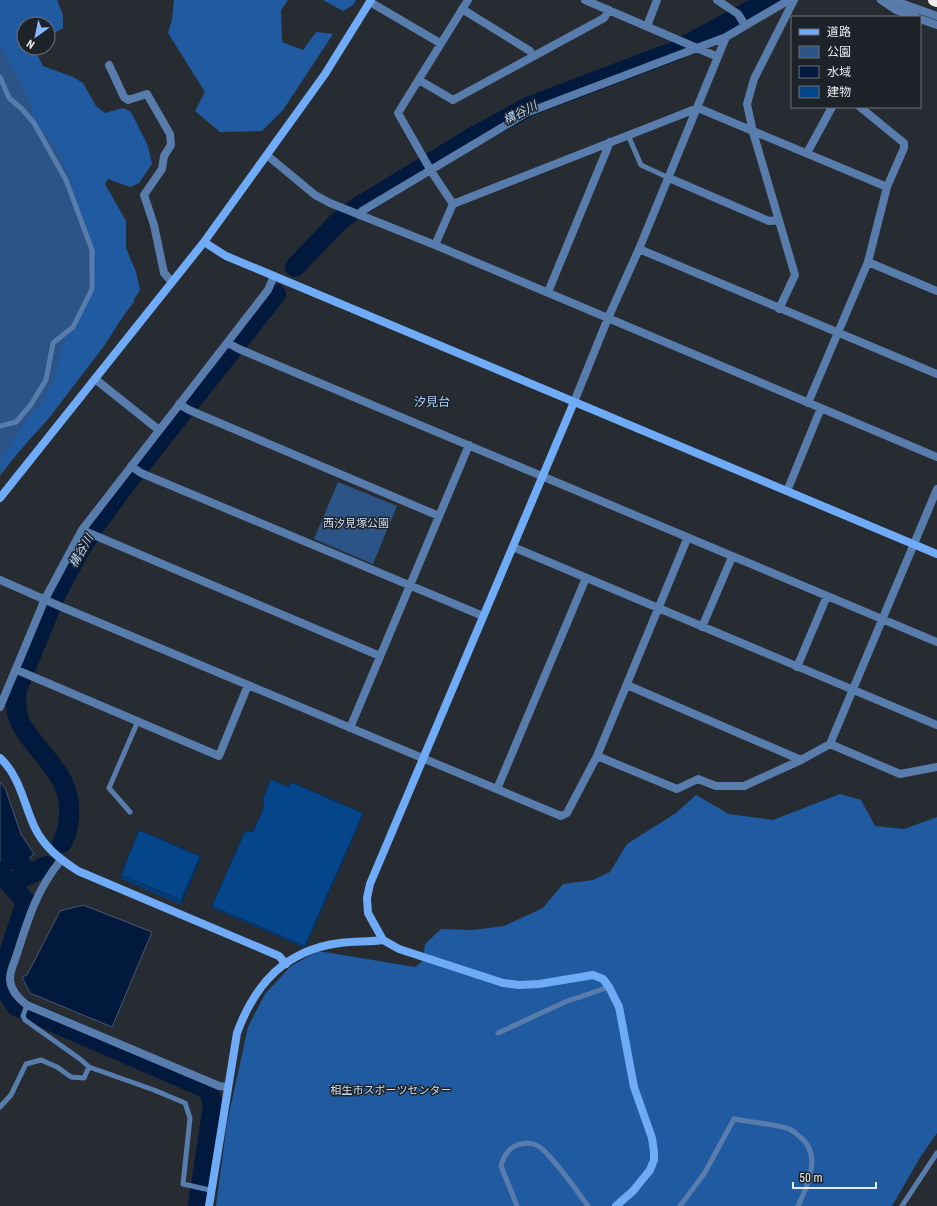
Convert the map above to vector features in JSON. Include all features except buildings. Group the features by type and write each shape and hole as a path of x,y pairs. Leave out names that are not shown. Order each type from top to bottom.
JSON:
{"street":[{"path":"453,204 429,167 398,112 468,0"},
{"path":"585,0 718,57"},
{"path":"647,26 657,0"},
{"path":"717,0 738,14 744,24"},
{"path":"357,214 429,167 526,113 726,37 744,24 789,0"},
{"path":"779,309 795,276 746,104 754,79 794,0"},
{"path":"881,0 896,10 913,16"},
{"path":"892,0 937,16"},
{"path":"0,498 17,479 94,379 204,242 268,156 325,74 370,1 440,43"},
{"path":"462,9 530,51 533,56"},
{"path":"419,80 453,100 604,18 609,10"},
{"path":"921,19 937,25"},
{"path":"616,1206 633,1191 650,1170 654,1160 654,1152 652,1138 634,1087 619,1008 609,987 603,979 593,975 539,984 518,985 503,983 399,949 383,940 368,913 367,898 370,884 424,759 608,318 669,178 726,37"},
{"path":"109,65 124,97 128,100 147,94 170,134 171,145 164,156 162,169 144,195 154,225 164,273 172,282"},
{"path":"435,245 453,204 698,108 753,132 759,132 801,153 807,153 887,187"},
{"path":"807,153 831,108"},
{"path":"808,403 868,262 887,187 904,148 904,143 861,108"},
{"path":"548,292 610,142"},
{"path":"268,156 315,195 345,210 435,245 548,292 937,457"},
{"path":"669,178 769,221 778,220"},
{"path":"204,242 226,256 937,554"},
{"path":"639,249 937,374"},
{"path":"868,262 937,291"},
{"path":"0,707 47,600 84,531 159,430 229,344 268,290 274,276"},
{"path":"229,344 937,642"},
{"path":"94,379 159,430"},
{"path":"180,405 439,516"},
{"path":"787,491 821,408"},
{"path":"350,728 469,445"},
{"path":"132,467 141,474 483,616"},
{"path":"597,756 677,789 698,779 716,786 744,786 801,760 830,744 937,489"},
{"path":"84,531 380,656"},
{"path":"0,580 47,600 57,606 561,816 567,813 597,756 687,538"},
{"path":"513,547 937,725"},
{"path":"702,627 732,557"},
{"path":"497,789 586,578"},
{"path":"797,667 827,596"},
{"path":"17,670 219,756 248,685"},
{"path":"627,685 801,760"},
{"path":"830,744 900,774 937,767"},
{"path":"0,758 6,763 18,783 36,829 46,844 61,860 78,870 279,956 286,964"},
{"path":"61,860 53,870 34,902 10,978 18,998 26,1007 218,1086 228,1087"},
{"path":"208,1206 208,1190 237,1033 255,994 272,974 305,952 323,946 340,943 383,940"}],"lane":[{"path":"0,77 9,98 21,108 34,123 66,180 92,250 92,289 73,327 54,343 46,380 30,406 16,422 0,426"},
{"path":"628,135 641,165 669,178"},
{"path":"130,812 109,788 138,721"},
{"path":"498,1034 566,1002 609,987"},
{"path":"26,1007 23,1016 24,1020 80,1059 89,1067 154,1090 185,1103 190,1118 183,1184 208,1190"},
{"path":"0,1106 11,1095 26,1064 41,1060 57,1067 71,1077 84,1078 89,1067"},
{"path":"680,1206 704,1174 734,1119 789,1129 806,1141 812,1153 812,1165 808,1186 798,1206"},
{"path":"518,1206 501,1166 504,1156 509,1150 516,1145 526,1143 537,1145 547,1153 588,1206"},
{"path":"902,1206 937,1153"}],"green space":[{"path":"0,0 5,0 16,35 16,56 25,56 135,285 134,302 0,476"},
{"path":"0,0 57,0 63,15 63,28 56,32 56,16 16,16 16,56 38,56 43,66 73,77 83,83 96,106 105,113 123,108 131,112 148,146 152,164 139,183 130,187 108,179 105,184 126,221 126,248 136,272 140,290 104,346 49,418 0,473 0,462 27,418 40,406 53,382 61,348 66,336 76,326 89,289 95,280 90,249 70,180 57,148 33,121 32,105 0,44"},
{"path":"174,0 288,0 281,10 282,42 303,50 316,32 333,34 283,110 262,131 220,132 195,111 205,92 168,33 172,19"},
{"path":"323,0 356,0 353,5 343,11"},
{"name":"西汐見塚公園","path":"338,482 397,506 373,564 314,539"},
{"name":"相生市スポーツセンター","path":"840,794 861,800 875,826 904,829 937,817 937,1133 921,1156 892,1206 216,1206 227,1123 248,1027 265,994 291,966 318,951 415,967 423,961 425,944 441,929 473,930 504,926 543,908 563,884 593,880 610,872 627,844 676,813 696,795 729,814 773,820"}],"water":[{"path":"0,782 5,788 21,834 34,854 14,871 7,868 0,872"},
{"path":"83,905 152,932 112,1027 30,993 22,977 27,975 60,911"}],"waterway":[{"name":"構谷川","path":"295,267 338,222 358,207 473,137 530,106 675,51 770,0"},
{"name":"構谷川","path":"62,843 67,830 69,802 60,777 27,734 18,718 16,701 17,689 57,592 81,548 97,523 128,481 276,294"},
{"name":"構谷川","path":"21,864 26,876 46,866"},
{"path":"0,872 26,902 0,980"},
{"path":"0,981 16,1006 208,1089 213,1105 198,1206"}],"district":[{"name":"汐見台","path":"432,402"}]}
